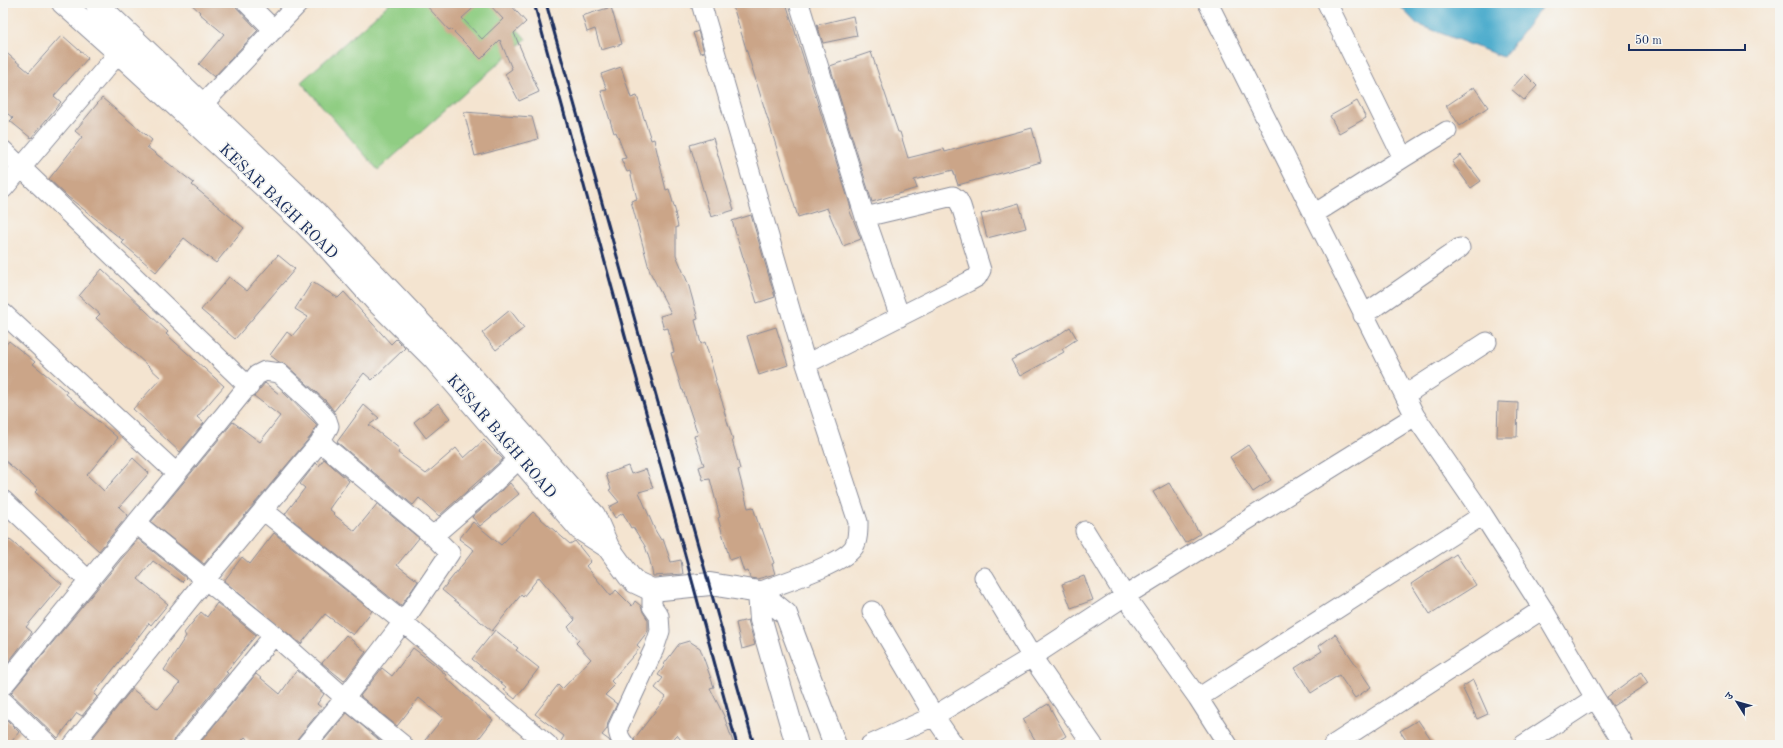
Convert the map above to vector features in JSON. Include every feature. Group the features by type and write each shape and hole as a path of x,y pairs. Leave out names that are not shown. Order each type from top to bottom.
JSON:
{"main road":[{"path":"63,3 125,45 157,74 202,105 316,213 470,375 594,515 608,546"},
{"path":"96,3 125,45"},
{"name":"KESAR BAGH ROAD","path":"157,74 320,239 375,300 434,359 580,530 608,546 629,576 635,582 652,590"},
{"path":"652,590 710,584 759,592 786,614 835,745"},
{"path":"759,592 761,620 797,745"}],"street":[{"path":"247,3 274,30"},
{"path":"202,105 299,3"},
{"path":"701,3 806,364 858,522 858,533 855,546 846,555 833,563 759,592"},
{"path":"799,3 864,217 900,317"},
{"path":"1208,3 1415,416 1483,515 1543,609 1624,745"},
{"path":"1327,3 1403,158"},
{"path":"3,188 125,45"},
{"path":"1314,214 1447,131"},
{"path":"3,150 249,386"},
{"path":"806,364 968,282 977,277 981,270 961,206 958,200 953,196 864,217"},
{"path":"1364,315 1460,248"},
{"path":"3,313 176,473"},
{"path":"1405,395 1487,342"},
{"path":"3,686 137,524 176,473 257,375 265,371 279,373 318,409 327,420 329,426 328,431 205,580 73,745"},
{"path":"870,745 934,716 1032,657 1125,596 1415,416"},
{"path":"306,745 346,698 403,622 450,553 433,536 320,442"},
{"path":"433,536 484,492 520,458"},
{"path":"3,500 89,581"},
{"path":"263,510 403,622 540,743"},
{"path":"1198,698 1483,515"},
{"path":"137,524 274,635 346,698 403,745"},
{"path":"1085,531 1125,596 1198,698 1228,745"},
{"path":"984,577 1032,657 1093,745"},
{"path":"626,745 620,739 618,727 654,649 660,631 659,616 652,606 652,590"},
{"path":"1333,745 1543,609"},
{"path":"872,611 934,716 954,745"},
{"path":"184,745 274,635"},
{"path":"1523,745 1595,698"},
{"path":"3,701 49,745"}],"green space":[{"path":"390,3 494,3 526,39 378,170 301,82"}],"water":[{"path":"1397,3 1545,3 1503,57 1417,24"}],"building":[{"path":"190,3 232,3 258,30 214,77 199,64 224,34 199,13 200,12"},
{"path":"424,3 479,3 462,18 482,39 503,19 488,3 509,3 526,22 514,33 539,92 519,101 505,74 512,69 500,40 481,59 451,29 449,30"},
{"path":"732,3 786,3 851,208 849,209 861,239 843,246 827,208 798,217"},
{"path":"611,7 622,44 601,50 595,29 587,32 582,16"},
{"path":"853,16 857,36 823,43 817,25"},
{"path":"698,31 704,52 700,53 693,33"},
{"path":"62,35 88,58 54,96 61,102 31,138 10,121 13,118 3,110 3,50 29,72"},
{"path":"871,52 908,158 944,149 945,152 1032,128 1041,162 958,185 953,170 914,180 917,188 872,202 830,66"},
{"path":"621,67 631,98 637,96 651,140 654,139 666,190 669,189 676,213 678,227 676,227 676,255 688,283 698,319 695,320 701,344 705,342 716,380 715,381 725,410 724,411 733,440 740,469 738,470 748,508 753,507 760,529 762,529 774,563 772,564 775,574 757,579 750,578 748,571 744,572 739,557 730,560 718,518 720,517 710,479 703,480 699,467 704,465 694,436 698,435 671,353 674,352 668,328 664,329 660,316 671,313 650,272 631,201 637,199 630,171 627,172 621,159 626,158 616,132 614,133 601,91 607,90 601,74"},
{"path":"1525,74 1537,86 1524,100 1511,89"},
{"path":"1474,87 1488,107 1460,126 1446,106"},
{"path":"102,98 152,140 147,147 194,183 192,185 244,228 216,263 184,238 156,272 122,243 124,241 68,197 49,179 82,137 75,131"},
{"path":"1357,101 1366,118 1339,133 1330,116"},
{"path":"464,112 532,117 538,139 475,156"},
{"path":"713,138 734,210 711,217 690,145"},
{"path":"1461,155 1481,181 1471,188 1452,162"},
{"path":"1019,203 1026,228 987,238 981,214"},
{"path":"751,215 775,297 757,303 732,221"},
{"path":"278,255 295,269 235,339 201,310 229,277 247,291"},
{"path":"102,269 168,332 166,334 224,386 197,417 204,423 180,452 133,409 161,378 96,318 100,314 79,296"},
{"path":"312,282 338,298 344,292 391,344 396,339 405,348 372,380 364,373 334,411 326,401 286,365 270,355 287,332 292,336 308,317 295,309"},
{"path":"510,310 524,328 496,350 482,333"},
{"path":"776,327 788,365 759,375 747,336"},
{"path":"1070,327 1077,339 1062,349 1064,352 1020,376 1011,360 1057,336"},
{"path":"9,341 35,362 33,364 67,392 66,394 118,438 87,475 104,491 133,458 149,473 119,507 128,515 99,551 35,492 38,489 3,459 3,348"},
{"path":"265,383 279,394 282,391 317,425 311,436 204,564 151,522 233,422 260,442 280,416 254,396"},
{"path":"1498,402 1518,403 1517,437 1497,437"},
{"path":"438,403 450,418 426,438 414,422"},
{"path":"364,405 379,418 369,425 400,449 398,453 426,474 456,448 464,458 484,440 503,459 439,516 419,498 413,505 337,442"},
{"path":"1248,445 1271,480 1253,492 1230,457"},
{"path":"324,459 349,481 329,509 334,513 333,514 355,531 377,504 419,538 397,565 418,581 401,606 285,514 305,488 300,484 316,463 319,466"},
{"path":"628,466 631,474 646,469 653,488 639,492 655,530 661,540 663,539 671,562 681,560 683,574 653,576 645,546 633,527 631,528 623,513 615,518 609,507 619,502 609,490 611,489 606,474"},
{"path":"510,483 519,494 480,526 472,517"},
{"path":"1169,483 1200,534 1185,543 1153,492"},
{"path":"533,512 570,544 575,541 591,561 586,566 611,596 616,590 632,606 635,601 641,606 648,620 648,631 637,645 640,648 611,681 615,685 605,695 617,704 608,722 607,729 602,735 609,740 612,745 559,745 564,736 535,714 558,685 562,689 591,659 576,643 579,640 568,627 575,620 539,577 523,597 521,595 492,631 442,590 474,550 459,539 473,522 501,545"},
{"path":"274,533 372,611 353,635 325,614 301,644 224,581 242,557 250,564"},
{"path":"3,534 62,584 26,627 32,632 3,669"},
{"path":"138,539 186,578 182,582 153,561 138,579 168,604 151,625 149,623 94,694 97,697 82,716 77,713 58,738 11,693"},
{"path":"1456,554 1476,585 1430,614 1411,584"},
{"path":"1084,576 1093,600 1071,608 1062,584"},
{"path":"217,603 256,635 226,672 228,673 175,738 173,745 87,745 132,689 158,709 180,683 164,670 186,636 184,633 201,612 207,617"},
{"path":"748,620 755,645 742,649 736,623"},
{"path":"495,630 518,648 516,650 539,668 515,699 504,690 506,687 472,659"},
{"path":"1335,634 1371,687 1355,698 1339,675 1311,693 1295,668 1322,651 1319,646"},
{"path":"346,635 366,652 344,681 322,663"},
{"path":"689,641 700,648 714,687 710,688 724,716 734,745 685,745 677,735 668,745 636,745 634,739 666,697 655,688 663,678 658,675 665,665 664,664 679,644"},
{"path":"413,648 434,664 446,675 445,677 493,720 474,745 421,745 443,718 419,698 397,726 360,696 382,668 392,676"},
{"path":"297,670 324,694 317,704 322,708 298,738 295,745 254,745 245,737 238,745 198,745 256,674 280,694"},
{"path":"1641,672 1648,683 1613,706 1607,697"},
{"path":"1473,680 1488,714 1477,719 1462,687"},
{"path":"1048,704 1066,736 1051,745 1038,745 1023,719"},
{"path":"347,713 384,744 320,745"},
{"path":"3,716 19,732 9,745 3,745"},
{"path":"1418,720 1435,745 1409,745 1400,731"}],"railway":[{"path":"534,3 737,745"},
{"path":"546,3 754,745"}]}
